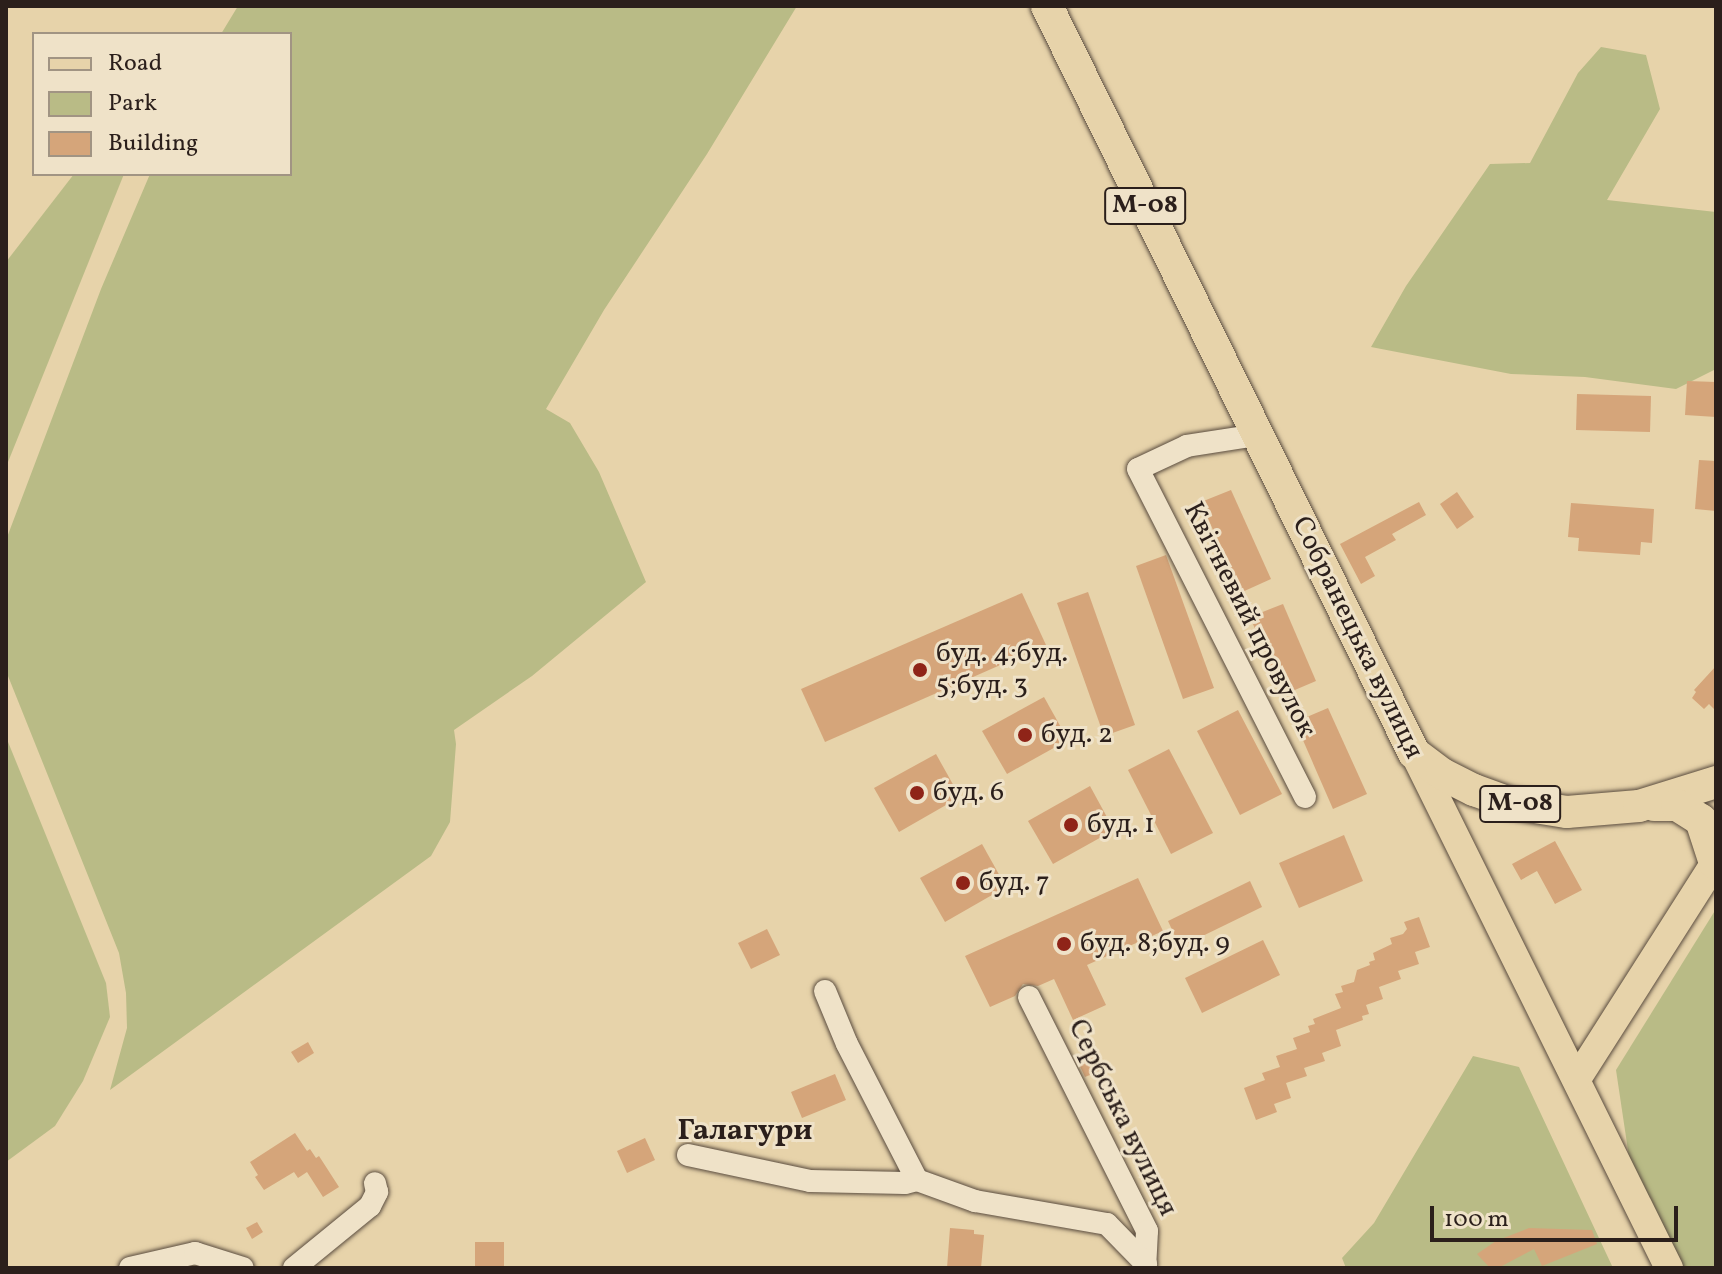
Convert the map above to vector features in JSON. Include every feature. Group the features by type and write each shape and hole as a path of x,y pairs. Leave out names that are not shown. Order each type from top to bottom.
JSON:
{"highway":[{"name":"Собранецька вулиця","path":"1047,6 1414,753"},
{"name":"М-08","path":"1414,753 1442,774 1510,803 1567,812 1639,806 1716,782"},
{"path":"1639,806 1677,805 1695,814 1706,828 1715,862"}],"main road":[{"name":"Собранецька вулиця","path":"1414,753 1669,1268"},
{"path":"1577,1079 1715,862"}],"street":[{"name":"Квітневий провулок","path":"1257,435 1187,446 1138,469 1305,797"},
{"path":"825,991 847,1044 917,1180"},
{"name":"Сербська вулиця","path":"1029,997 1147,1231 1146,1266"},
{"path":"688,1155 810,1181 905,1183 917,1180 975,1201 1107,1224 1146,1266"},
{"path":"294,1268 370,1206 377,1192 375,1183"},
{"path":"130,1268 195,1253 243,1268"}],"green space":[{"path":"238,6 797,6 707,154 604,310 546,409 570,423 599,472 646,582 532,676 454,730 456,744 450,822 431,856 110,1090 127,1028 126,993 119,953 6,671 6,540 101,289 149,176 292,176 292,32 222,32"},
{"path":"1601,47 1646,55 1660,109 1607,200 1716,212 1716,369 1676,389 1585,377 1511,374 1371,347 1406,286 1490,164 1530,163 1578,73"},
{"path":"72,176 123,176 6,467 6,262"},
{"path":"6,737 106,983 110,1017 83,1081 55,1126 6,1162"},
{"path":"1716,909 1716,1268 1682,1268 1629,1157 1616,1070"},
{"path":"1473,1056 1519,1067 1613,1268 1346,1268 1342,1258 1374,1223"}],"building":[{"path":"1687,381 1716,382 1716,417 1685,415"},
{"path":"1577,394 1651,396 1650,432 1576,430"},
{"path":"1699,460 1716,461 1716,511 1695,509"},
{"path":"1231,490 1271,579 1240,593 1201,502"},
{"path":"1457,492 1474,517 1457,529 1440,504"},
{"path":"1419,502 1426,515 1392,534 1396,540 1365,557 1375,576 1361,584 1340,544"},
{"path":"1571,503 1654,509 1652,543 1641,542 1640,555 1578,551 1579,538 1568,537"},
{"path":"1166,555 1214,688 1183,699 1136,566"},
{"path":"1088,592 1135,725 1104,736 1057,603"},
{"name":"буд. 4;буд. 5;буд. 3","path":"1022,593 1046,645 825,742 801,689"},
{"path":"1283,604 1316,681 1283,695 1250,617"},
{"path":"1716,666 1716,711 1709,704 1704,709 1692,698 1696,692 1694,690"},
{"name":"буд. 2","path":"1044,697 1068,740 1007,774 982,731"},
{"path":"1328,708 1367,794 1333,809 1295,722"},
{"path":"1238,710 1282,794 1240,815 1197,731"},
{"path":"1169,749 1213,833 1171,854 1128,770"},
{"name":"буд. 6","path":"936,754 960,797 899,832 874,788"},
{"name":"буд. 1","path":"1090,786 1114,830 1053,864 1028,821"},
{"path":"1344,835 1363,881 1299,908 1279,863"},
{"path":"1555,841 1582,890 1555,904 1537,871 1521,880 1512,864"},
{"name":"буд. 7","path":"982,844 1006,887 945,922 920,878"},
{"name":"буд. 8;буд. 9","path":"1138,878 1163,931 1087,965 1106,1005 1073,1020 1054,979 1038,986 1023,984 1015,996 990,1007 965,956"},
{"path":"1250,881 1262,907 1180,947 1168,921"},
{"path":"1419,917 1430,947 1415,952 1419,964 1398,971 1401,979 1379,987 1383,999 1366,1005 1369,1014 1362,1016 1363,1020 1336,1030 1341,1046 1322,1053 1325,1061 1304,1068 1307,1076 1286,1083 1291,1098 1274,1104 1277,1112 1256,1120 1244,1088 1265,1080 1262,1073 1280,1067 1276,1056 1297,1049 1293,1038 1310,1032 1308,1026 1315,1024 1313,1019 1341,1008 1335,994 1343,992 1341,986 1354,982 1357,970 1375,960 1373,953 1392,944 1390,938 1403,934 1407,929 1404,922"},
{"path":"767,929 780,955 751,969 738,943"},
{"path":"1263,940 1280,975 1202,1013 1185,978"},
{"path":"308,1042 314,1053 298,1063 291,1052"},
{"path":"1096,1055 1102,1070 1085,1077 1078,1062"},
{"path":"835,1074 846,1100 802,1118 791,1092"},
{"path":"295,1133 307,1151 310,1149 316,1158 319,1156 339,1187 323,1197 307,1172 298,1178 294,1172 264,1190 255,1177 258,1175 250,1162"},
{"path":"645,1138 655,1160 627,1173 617,1151"},
{"path":"257,1222 263,1232 252,1239 246,1228"},
{"path":"950,1228 974,1230 974,1234 984,1235 981,1268 947,1268"},
{"path":"1529,1228 1592,1230 1597,1244 1542,1266 1534,1249 1498,1268 1490,1268 1477,1254 1496,1241"},
{"path":"475,1242 504,1242 504,1268 475,1268"}],"place":[{"name":"буд. 4;буд. 5;буд. 3","path":"920,670"},
{"name":"буд. 2","path":"1025,735"},
{"name":"буд. 6","path":"917,793"},
{"name":"буд. 1","path":"1071,825"},
{"name":"буд. 7","path":"963,883"},
{"name":"буд. 8;буд. 9","path":"1064,944"}],"district":[{"name":"Галагури","path":"745,1131"}]}
